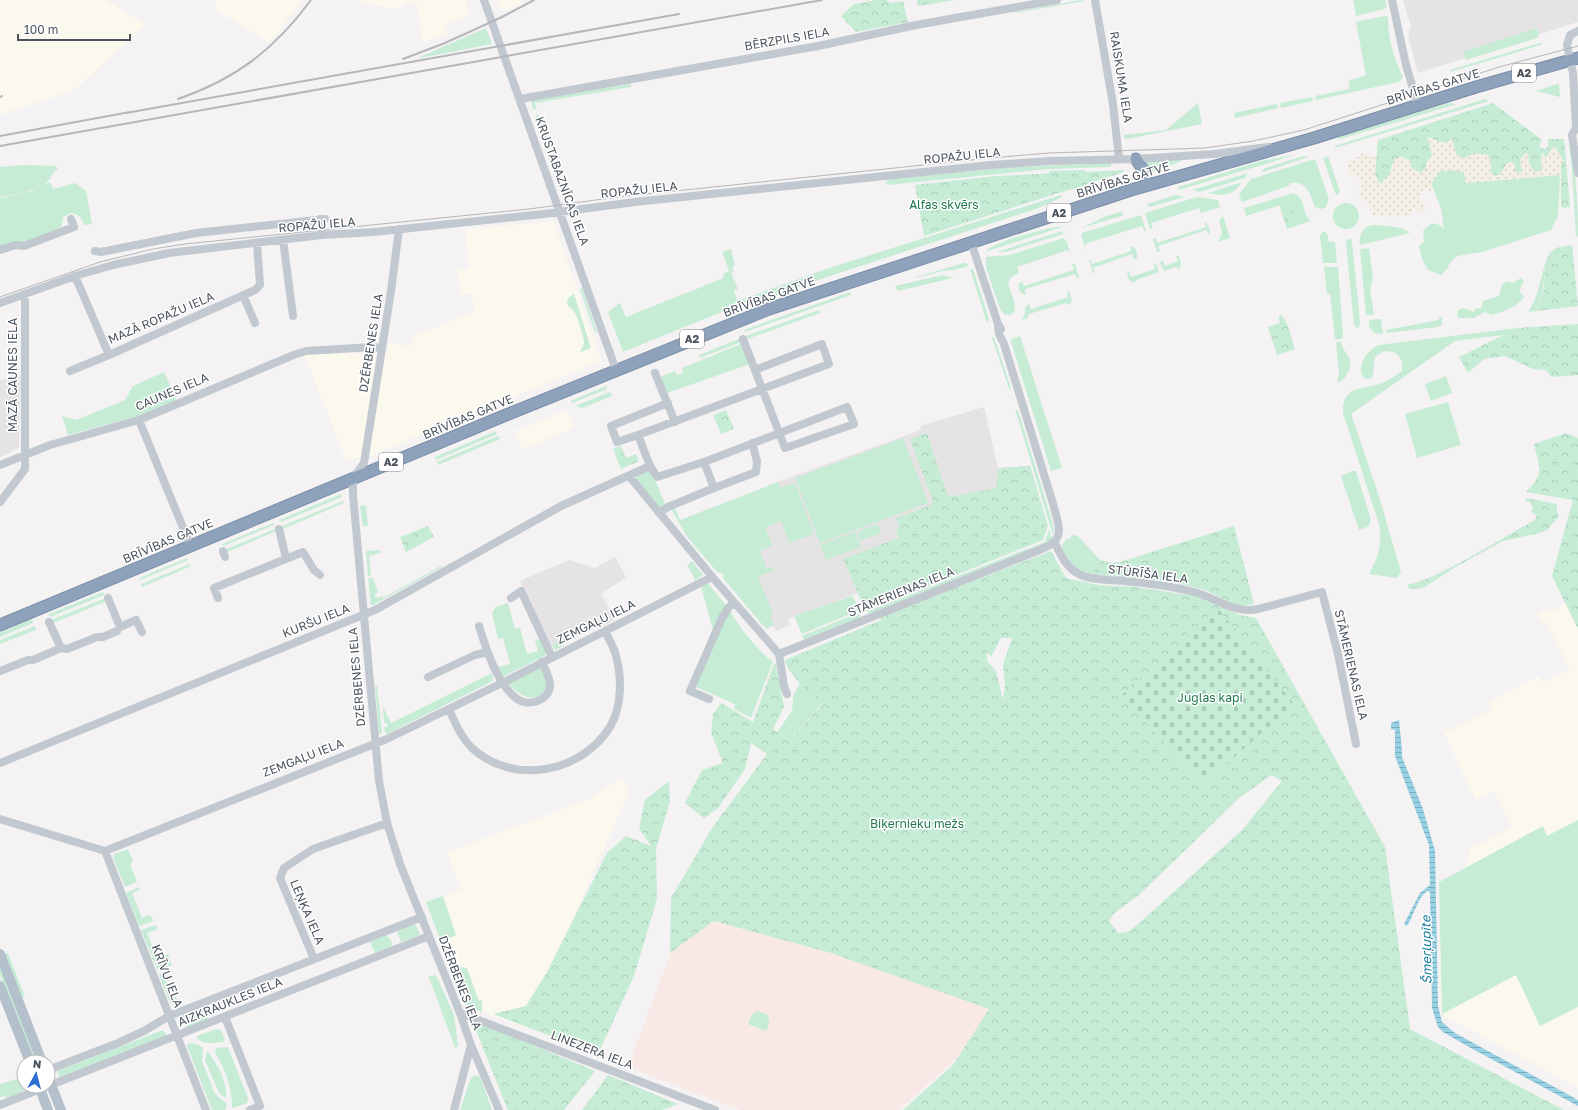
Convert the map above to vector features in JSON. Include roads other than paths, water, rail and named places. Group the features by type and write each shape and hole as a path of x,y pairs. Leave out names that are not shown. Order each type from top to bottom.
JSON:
{"highway":[{"name":"BRĪVĪBAS GATVE","path":"0,625 353,478 769,309 1147,185 1575,59"},
{"path":"1136,158 1146,174 1147,185"}],"main road":[{"path":"0,954 39,1054"},
{"path":"0,986 27,1054"},
{"path":"42,1094 48,1110"},
{"path":"55,1094 61,1110"}],"street":[{"name":"KRUSTABAZNĪCAS IELA","path":"484,0 616,370"},
{"name":"BĒRZPILS IELA","path":"520,100 818,46 916,24 1057,0"},
{"name":"RAISKUMA IELA","path":"1095,0 1113,104 1119,159"},
{"path":"1392,0 1406,65 1418,105"},
{"path":"1578,31 1570,35 1567,45 1575,59 1577,126 1572,135 1578,173"},
{"name":"ROPAŽU IELA","path":"0,303 75,276 149,256 284,240 544,214 560,211 990,165 1214,154 1289,144"},
{"path":"0,250 16,245 24,246 74,227 71,219"},
{"name":"ROPAŽU IELA","path":"95,251 101,252 196,233 322,219 322,236"},
{"name":"DZĒRBENES IELA","path":"398,229 391,291 364,463 353,478 352,495 379,781 387,823 393,845 460,1013 471,1045 454,1110"},
{"path":"284,240 293,316"},
{"path":"971,242 998,326 1004,332 1004,344 1054,507 1059,528 1059,535 1055,543"},
{"name":"MAZĀ ROPAŽU IELA","path":"75,276 109,355 255,290 260,285 257,243"},
{"name":"MAZĀ CAUNES IELA","path":"23,295 25,301 24,368 26,455"},
{"path":"243,295 255,324"},
{"path":"638,435 650,466 657,477 704,462 779,432 848,407 854,424 785,448 779,432 743,339"},
{"path":"668,403 611,426 617,442 675,422 829,364 822,344 755,370"},
{"name":"CAUNES IELA","path":"0,465 50,445 138,420 296,354 314,350 372,347 381,348"},
{"path":"70,371 109,355"},
{"path":"655,373 675,422"},
{"path":"138,420 190,545"},
{"path":"659,513 668,507 756,472 757,460 752,443"},
{"path":"0,502 25,468 26,455"},
{"path":"704,462 714,488"},
{"name":"KURŠU IELA","path":"0,762 375,610 561,506 650,466"},
{"path":"629,476 712,577 779,654 784,686 787,694"},
{"path":"279,529 286,558"},
{"name":"STŪRĪŠA IELA","path":"1055,543 1067,565 1082,576 1100,580 1162,585 1195,592 1236,609 1248,611 1322,592"},
{"name":"STĀMERIENAS IELA","path":"779,654 1055,543"},
{"path":"218,598 214,588 303,552 314,570 320,575"},
{"name":"ZEMGAĻU IELA","path":"105,851 376,743 502,683 712,577"},
{"path":"511,598 520,591 552,657"},
{"name":"STĀMERIENAS IELA","path":"1322,592 1338,654 1356,744"},
{"path":"108,598 120,627 136,620 142,632"},
{"path":"709,699 690,691 722,618 729,607 734,603"},
{"path":"49,622 61,648"},
{"path":"479,626 487,652 502,683 518,700 527,703 536,702 548,693 550,685 542,662"},
{"path":"0,671 28,660 33,660 61,648 66,649 117,631"},
{"path":"449,709 460,733 472,748 485,757 505,766 519,770 537,771 550,769 567,763 584,754 598,742 610,726 617,708 620,676 616,655 605,631"},
{"path":"428,677 475,655 487,652"},
{"path":"0,819 105,851"},
{"name":"LEŅĶA IELA","path":"314,959 280,878 284,868 313,849 387,823"},
{"name":"KRĪVU IELA","path":"105,851 206,1110"},
{"name":"AIZKRAUKLES IELA","path":"56,1067 144,1031 169,1016 422,917"},
{"name":"AIZKRAUKLES IELA","path":"56,1079 177,1036 429,936"},
{"name":"LINEZERA IELA","path":"460,1013 715,1110"},
{"path":"225,1017 260,1106 250,1110"},
{"path":"471,1045 498,1110"},
{"name":"AIZKRAUKLES IELA","path":"0,1105 24,1094"},
{"path":"691,1110 698,1104"}],"water":[{"path":"1399,720 1402,757 1423,809 1435,851 1438,1006 1442,1022 1455,1033 1578,1100 1578,1106 1469,1047 1443,1032 1438,1027 1432,1008 1430,892 1427,891 1421,898 1407,926 1404,924 1420,893 1430,885 1429,845 1395,756 1395,730 1391,729 1391,723"}],"tram line":[{"path":"0,297 100,262 153,249 185,244 529,209 618,197 990,158 1049,153 1205,148 1253,141 1304,130 1499,67 1578,46"}],"railway":[{"path":"178,99 218,82 253,60 283,33 311,0"},
{"path":"403,59 445,43 502,17 534,0"},
{"path":"0,146 822,0"},
{"path":"126,113 679,14"},
{"path":"0,136 130,112"}],"park label":[{"name":"Alfas skvērs","path":"944,205"},
{"name":"Juglas kapi","path":"1210,698"},
{"name":"Biķernieku mežs","path":"917,824"}],"water label":[{"name":"Šmerļupīte","path":"1426,950"}]}
